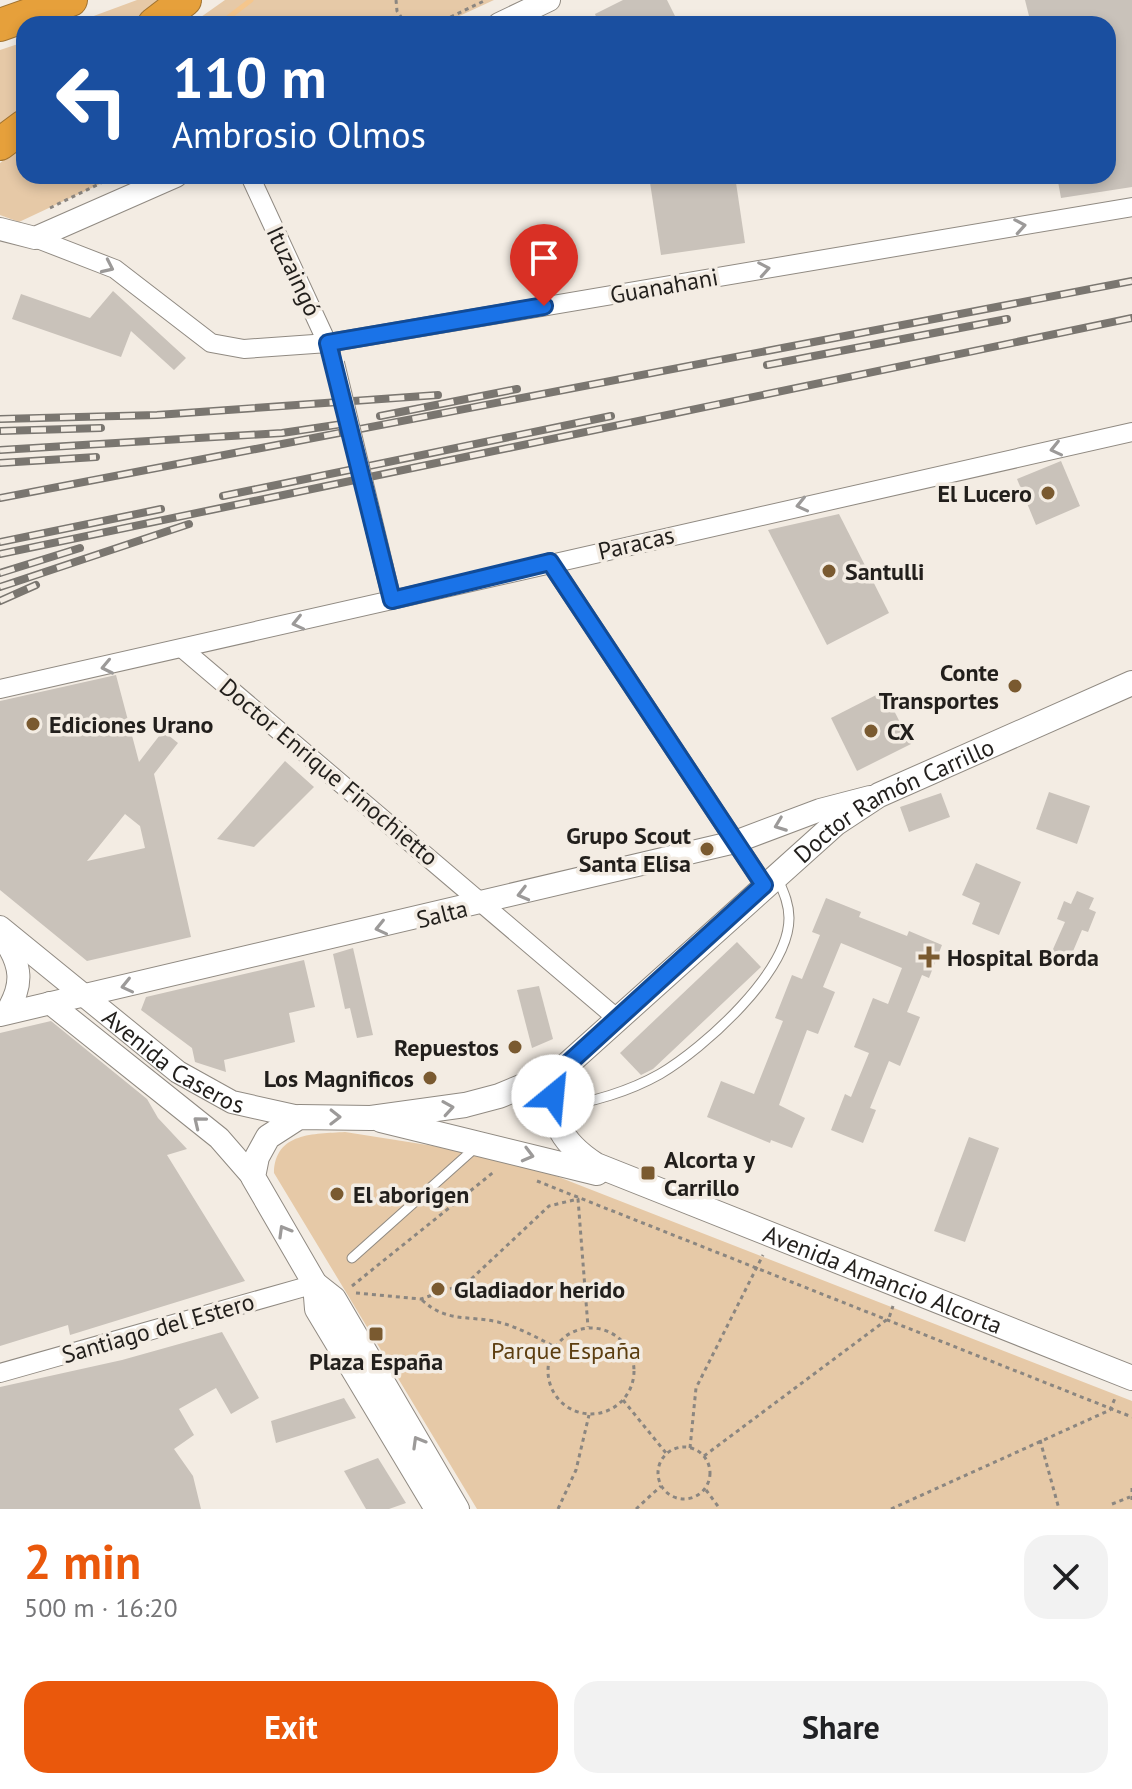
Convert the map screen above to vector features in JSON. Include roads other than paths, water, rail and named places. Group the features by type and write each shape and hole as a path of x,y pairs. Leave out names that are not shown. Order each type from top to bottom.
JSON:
{"highway":[{"path":"26,16 71,0"},
{"path":"164,16 185,0"}],"main road":[{"name":"Doctor Ramón Carrillo","path":"299,1117 371,1118 465,1105 526,1086 560,1071 835,824 879,795 1132,683"},
{"path":"553,1108 560,1071"},
{"name":"Avenida Amancio Alcorta","path":"553,1108 556,1126 578,1153 632,1182 1128,1377"},
{"path":"253,1177 257,1157 268,1137 299,1117"},
{"name":"Avenida Amancio Alcorta","path":"371,1118 632,1182"},
{"name":"Avenida Caseros","path":"253,1177 315,1284 334,1299 457,1509"},
{"name":"Avenida Caseros","path":"315,1284 317,1309 437,1509"}],"street":[{"path":"516,16 549,0"},
{"path":"0,229 35,238 158,184"},
{"name":"Ituzaingó","path":"254,184 335,363 392,600"},
{"name":"Guanahani","path":"35,238 115,269 211,343 244,349 328,343 1132,207"},
{"name":"Paracas","path":"0,689 184,650 550,562 1132,432"},
{"path":"550,562 735,842 770,880"},
{"name":"Doctor Enrique Finochietto","path":"184,650 619,1020"},
{"name":"Salta","path":"3,1014 735,842 820,810 879,795"},
{"name":"Avenida Caseros","path":"0,927 165,1062 217,1095 245,1107 299,1117"},
{"path":"0,935 17,962 20,976 15,1000 3,1014"},
{"name":"Avenida Caseros","path":"50,1003 219,1138 253,1177"},
{"name":"Santiago del Estero","path":"0,1373 315,1284"}],"lane":[{"path":"553,1108 591,1100 663,1072 747,1004 782,950 789,922 788,906 770,880"},
{"path":"352,1258 480,1143"}],"waterway":[{"path":"230,16 251,0"}],"railway":[{"path":"0,498 1132,281"},
{"path":"0,554 1132,318"},
{"path":"767,365 1007,319"},
{"path":"380,416 517,389"},
{"path":"0,419 157,415 438,395"},
{"path":"223,496 611,416"},
{"path":"0,450 282,433 349,423"},
{"path":"1,431 101,428"},
{"path":"0,463 96,457"},
{"path":"0,542 161,509"},
{"path":"0,587 189,524"},
{"path":"0,573 80,548"},
{"path":"0,601 36,585"}],"place":[{"name":"El Lucero","path":"1048,493"},
{"name":"Santulli","path":"829,571"},
{"name":"Conte Transportes","path":"1015,686"},
{"name":"Ediciones Urano","path":"33,724"},
{"name":"CX","path":"871,731"},
{"name":"Grupo Scout Santa Elisa","path":"707,849"},
{"name":"Hospital Borda","path":"929,957"},
{"name":"Repuestos","path":"515,1047"},
{"name":"Los Magnificos","path":"430,1078"},
{"name":"Alcorta y Carrillo","path":"648,1173"},
{"name":"El aborigen","path":"337,1194"},
{"name":"Gladiador herido","path":"438,1289"},
{"name":"Plaza España","path":"376,1334"}],"park label":[{"name":"Parque España","path":"566,1350"}]}
